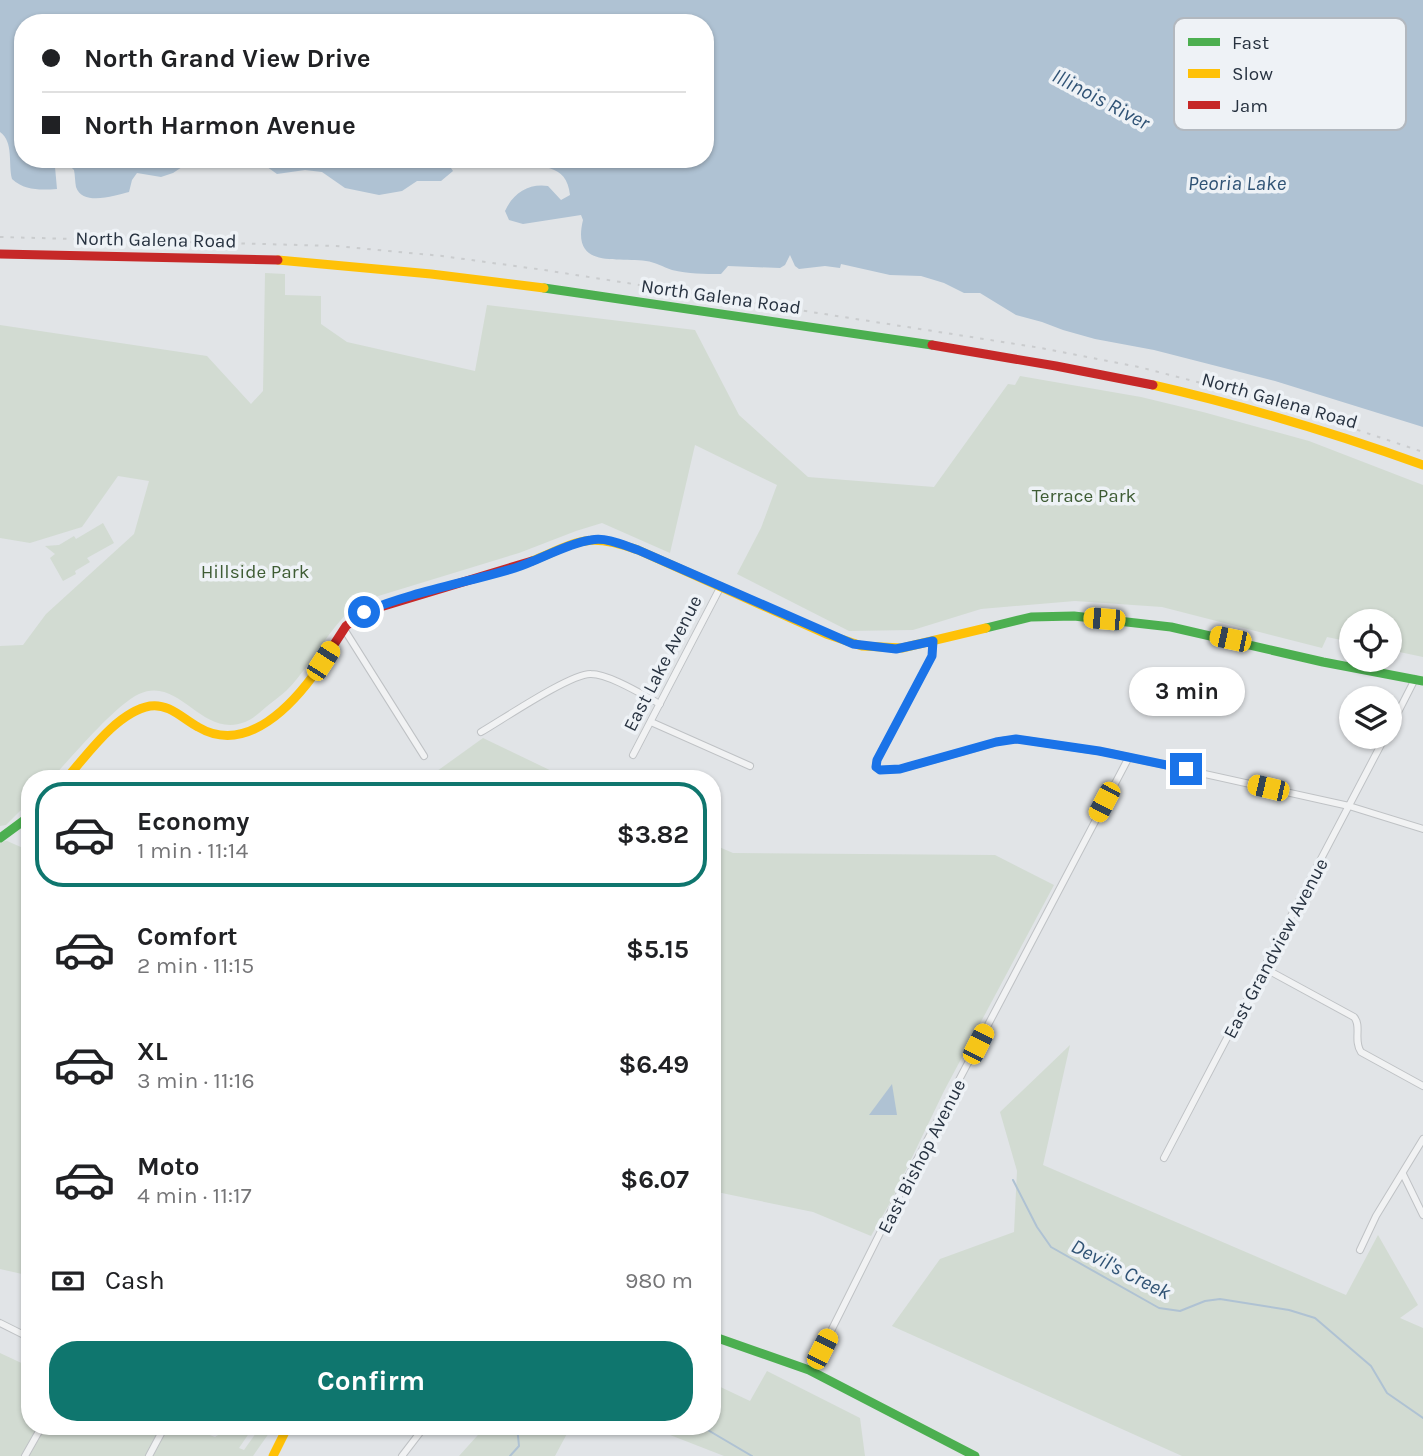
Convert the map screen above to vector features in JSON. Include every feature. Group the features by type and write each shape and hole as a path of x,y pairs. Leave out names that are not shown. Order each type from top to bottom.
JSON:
{"street":[{"name":"North Galena Road","path":"0,254 251,259 367,267 815,327 1020,358 1155,383 1292,419 1423,465"},
{"path":"75,770 122,720 144,706 166,707 200,729 214,735 236,737 273,715 306,686 355,617 372,609 516,567 594,539 612,541 638,550 826,634 858,645 896,649 1031,617 1089,617 1171,627 1323,662 1419,680 1402,708"},
{"name":"East Lake Avenue","path":"633,755 721,586"},
{"path":"344,629 424,756"},
{"path":"933,641 932,656 877,760 877,768 900,769 1012,740 1030,740 1129,757 1349,806 1423,829"},
{"path":"481,732 568,681 590,674 622,684 660,704"},
{"path":"651,722 750,766"},
{"name":"East Grandview Avenue","path":"1164,1158 1379,749"},
{"name":"East Bishop Avenue","path":"811,1371 910,1173 1129,757"},
{"path":"0,838 21,823"},
{"path":"1264,968 1354,1017 1358,1021 1357,1045 1361,1052 1423,1086"},
{"path":"1360,1250 1376,1216 1423,1139"},
{"path":"1403,1174 1423,1215"},
{"path":"0,1323 21,1334"},
{"path":"721,1339 811,1371 975,1456"},
{"path":"25,1456 36,1435"},
{"path":"149,1456 160,1435"},
{"path":"273,1456 284,1435"},
{"path":"402,1456 418,1435"}],"green space":[{"path":"265,273 285,274 285,295 321,296 321,324 347,342 475,371 487,305 695,330 739,415 808,477 934,487 1008,384 1015,385 1020,376 1141,397 1309,441 1423,485 1423,657 1402,653 1402,609 1339,609 1339,640 1327,637 1322,648 1162,607 1075,601 981,609 913,630 849,631 737,574 761,528 777,485 695,445 670,553 602,523 519,553 362,601 340,621 287,690 251,719 229,725 203,716 167,693 154,690 139,694 106,720 59,770 21,770 21,810 6,825 0,826 0,646 23,645 46,614 134,534 149,481 118,476 82,527 30,543 0,538 0,325 207,356 251,404 263,391"},
{"path":"103,523 114,543 87,558 90,562 63,581 50,558 55,554 45,546 59,545 74,536 76,539"},
{"path":"483,738 550,770 439,770"},
{"path":"7,841 21,847 21,1274 0,1269 0,842"},
{"path":"721,848 733,853 995,855 1054,885 944,1091 891,1201 871,1236 813,1212 721,1193"},
{"path":"1070,1045 1043,1165 1346,1295 1378,1235 1418,1305 1400,1318 1423,1328 1423,1456 1182,1456 892,1326 940,1259 1014,1232 1017,1171 1000,1112"},
{"path":"0,1353 21,1363 21,1435 248,1435 239,1448 244,1450 255,1435 268,1435 253,1456 0,1456"},
{"path":"767,1371 860,1418 865,1456 724,1456 670,1435 721,1435 721,1387 750,1401"},
{"path":"478,1435 566,1435 555,1456 459,1456"}],"water":[{"name":"Peoria Lake","path":"0,0 1423,0 1423,427 1275,381 1063,330 1016,315 980,293 964,293 921,276 890,275 841,264 840,268 825,266 799,269 790,255 785,265 780,268 728,266 721,274 684,272 649,262 610,259 590,253 584,247 581,236 581,215 523,224 509,220 505,211 508,205 517,194 528,188 548,186 561,200 570,195 564,177 550,168 714,168 714,14 14,14 14,168 55,168 57,189 28,188 12,179 9,147 0,132"},
{"name":"Peoria Lake","path":"72,168 180,168 161,177 137,173 129,192 100,198 85,197 80,193 76,187"},
{"path":"269,168 451,168 453,171 441,181 417,181 402,191 379,195 345,188 322,172 305,170 277,174"},
{"path":"892,1084 897,1115 869,1115"}],"waterway":[{"name":"Devil's Creek","path":"1013,1180 1037,1227 1051,1247 1159,1308 1180,1311 1205,1301 1220,1299 1289,1310 1315,1318 1371,1366 1387,1393 1423,1418"},
{"path":"510,1456 519,1446 518,1435"},
{"path":"716,1435 752,1456"}],"railway":[{"path":"0,237 336,246 442,256 544,270 1041,348 1139,367 1275,402 1423,452"}],"traffic: fast":[{"path":"544,288 932,345"},
{"path":"986,628 1031,617 1074,616 1171,627 1323,662 1423,681"},
{"path":"0,838 21,823"},
{"path":"721,1339 809,1370 975,1456"}],"traffic: slow":[{"path":"278,260 544,288"},
{"path":"1153,385 1289,421 1423,465"},
{"path":"532,561 584,541 621,544 826,634 862,646 902,648 986,628"},
{"path":"74,770 114,725 150,706 176,712 198,727 216,734 234,735 251,730 268,722 283,710 320,666"},
{"path":"273,1456 284,1435"}],"traffic: jam":[{"path":"0,254 278,260"},
{"path":"932,345 1153,385"},
{"path":"320,666 346,626 364,612 532,561"}],"route":[{"path":"364,612 524,565 582,542 608,540 638,550 853,644 896,649 933,641 932,656 877,760 876,767 880,770 900,769 996,742 1016,739 1099,751 1186,769"}],"water label":[{"name":"Illinois River","path":"1101,99"}],"park label":[{"name":"Terrace Park","path":"1084,495"},
{"name":"Hillside Park","path":"255,571"}]}
